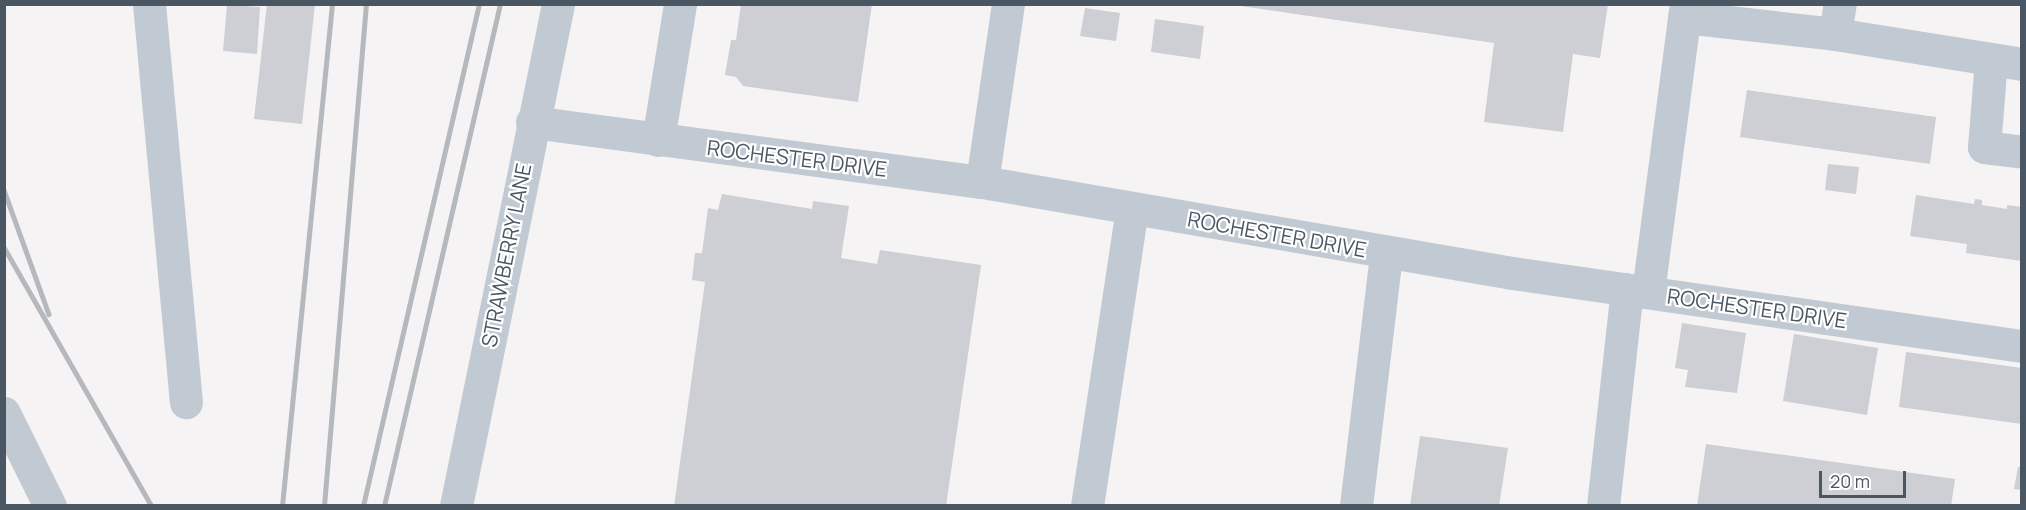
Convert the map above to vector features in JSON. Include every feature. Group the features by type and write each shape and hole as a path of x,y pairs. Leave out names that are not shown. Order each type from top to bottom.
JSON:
{"street":[{"path":"149,4 186,402"},
{"name":"STRAWBERRY LANE","path":"459,504 532,122 558,4"},
{"path":"658,140 680,4"},
{"path":"982,182 1008,4"},
{"path":"1603,506 1685,11 1838,19 2006,62 1984,147 2022,152"},
{"name":"ROCHESTER DRIVE","path":"532,122 982,182 1386,253 2022,346"},
{"path":"1087,506 1132,208"},
{"path":"1356,506 1386,253"},
{"path":"4,413 50,506"}],"building":[{"path":"267,4 315,4 302,124 254,119"},
{"path":"741,4 872,4 858,102 743,86 736,77 725,75 731,40 736,40"},
{"path":"1227,4 1608,4 1600,58 1573,54 1563,132 1484,122 1494,43"},
{"path":"227,5 260,7 257,54 223,51"},
{"path":"1085,8 1120,13 1116,41 1080,36"},
{"path":"1155,19 1204,26 1200,59 1151,52"},
{"path":"1747,90 1936,117 1930,164 1740,137"},
{"path":"1828,164 1859,167 1856,194 1825,190"},
{"path":"722,194 812,209 813,201 849,206 841,258 877,264 880,250 981,265 946,506 674,506 705,282 692,280 695,253 702,253 708,208 718,210"},
{"path":"1916,195 1974,204 1975,199 1982,200 1982,205 2007,209 2007,205 2022,207 2022,261 1966,253 1967,244 1910,236"},
{"path":"1682,323 1746,333 1737,393 1685,387 1688,370 1675,368"},
{"path":"1794,334 1878,348 1867,415 1783,401"},
{"path":"1906,352 2022,368 2022,424 1899,407"},
{"path":"1420,436 1508,448 1499,506 1410,506"},
{"path":"1706,444 1955,479 1951,506 1697,506"},
{"path":"2018,467 2022,467 2022,490 2014,489"}],"railway":[{"path":"282,506 332,4"},
{"path":"324,506 366,4"},
{"path":"363,506 479,4"},
{"path":"384,506 500,4"},
{"path":"4,190 49,314"},
{"path":"4,247 152,506"}]}
